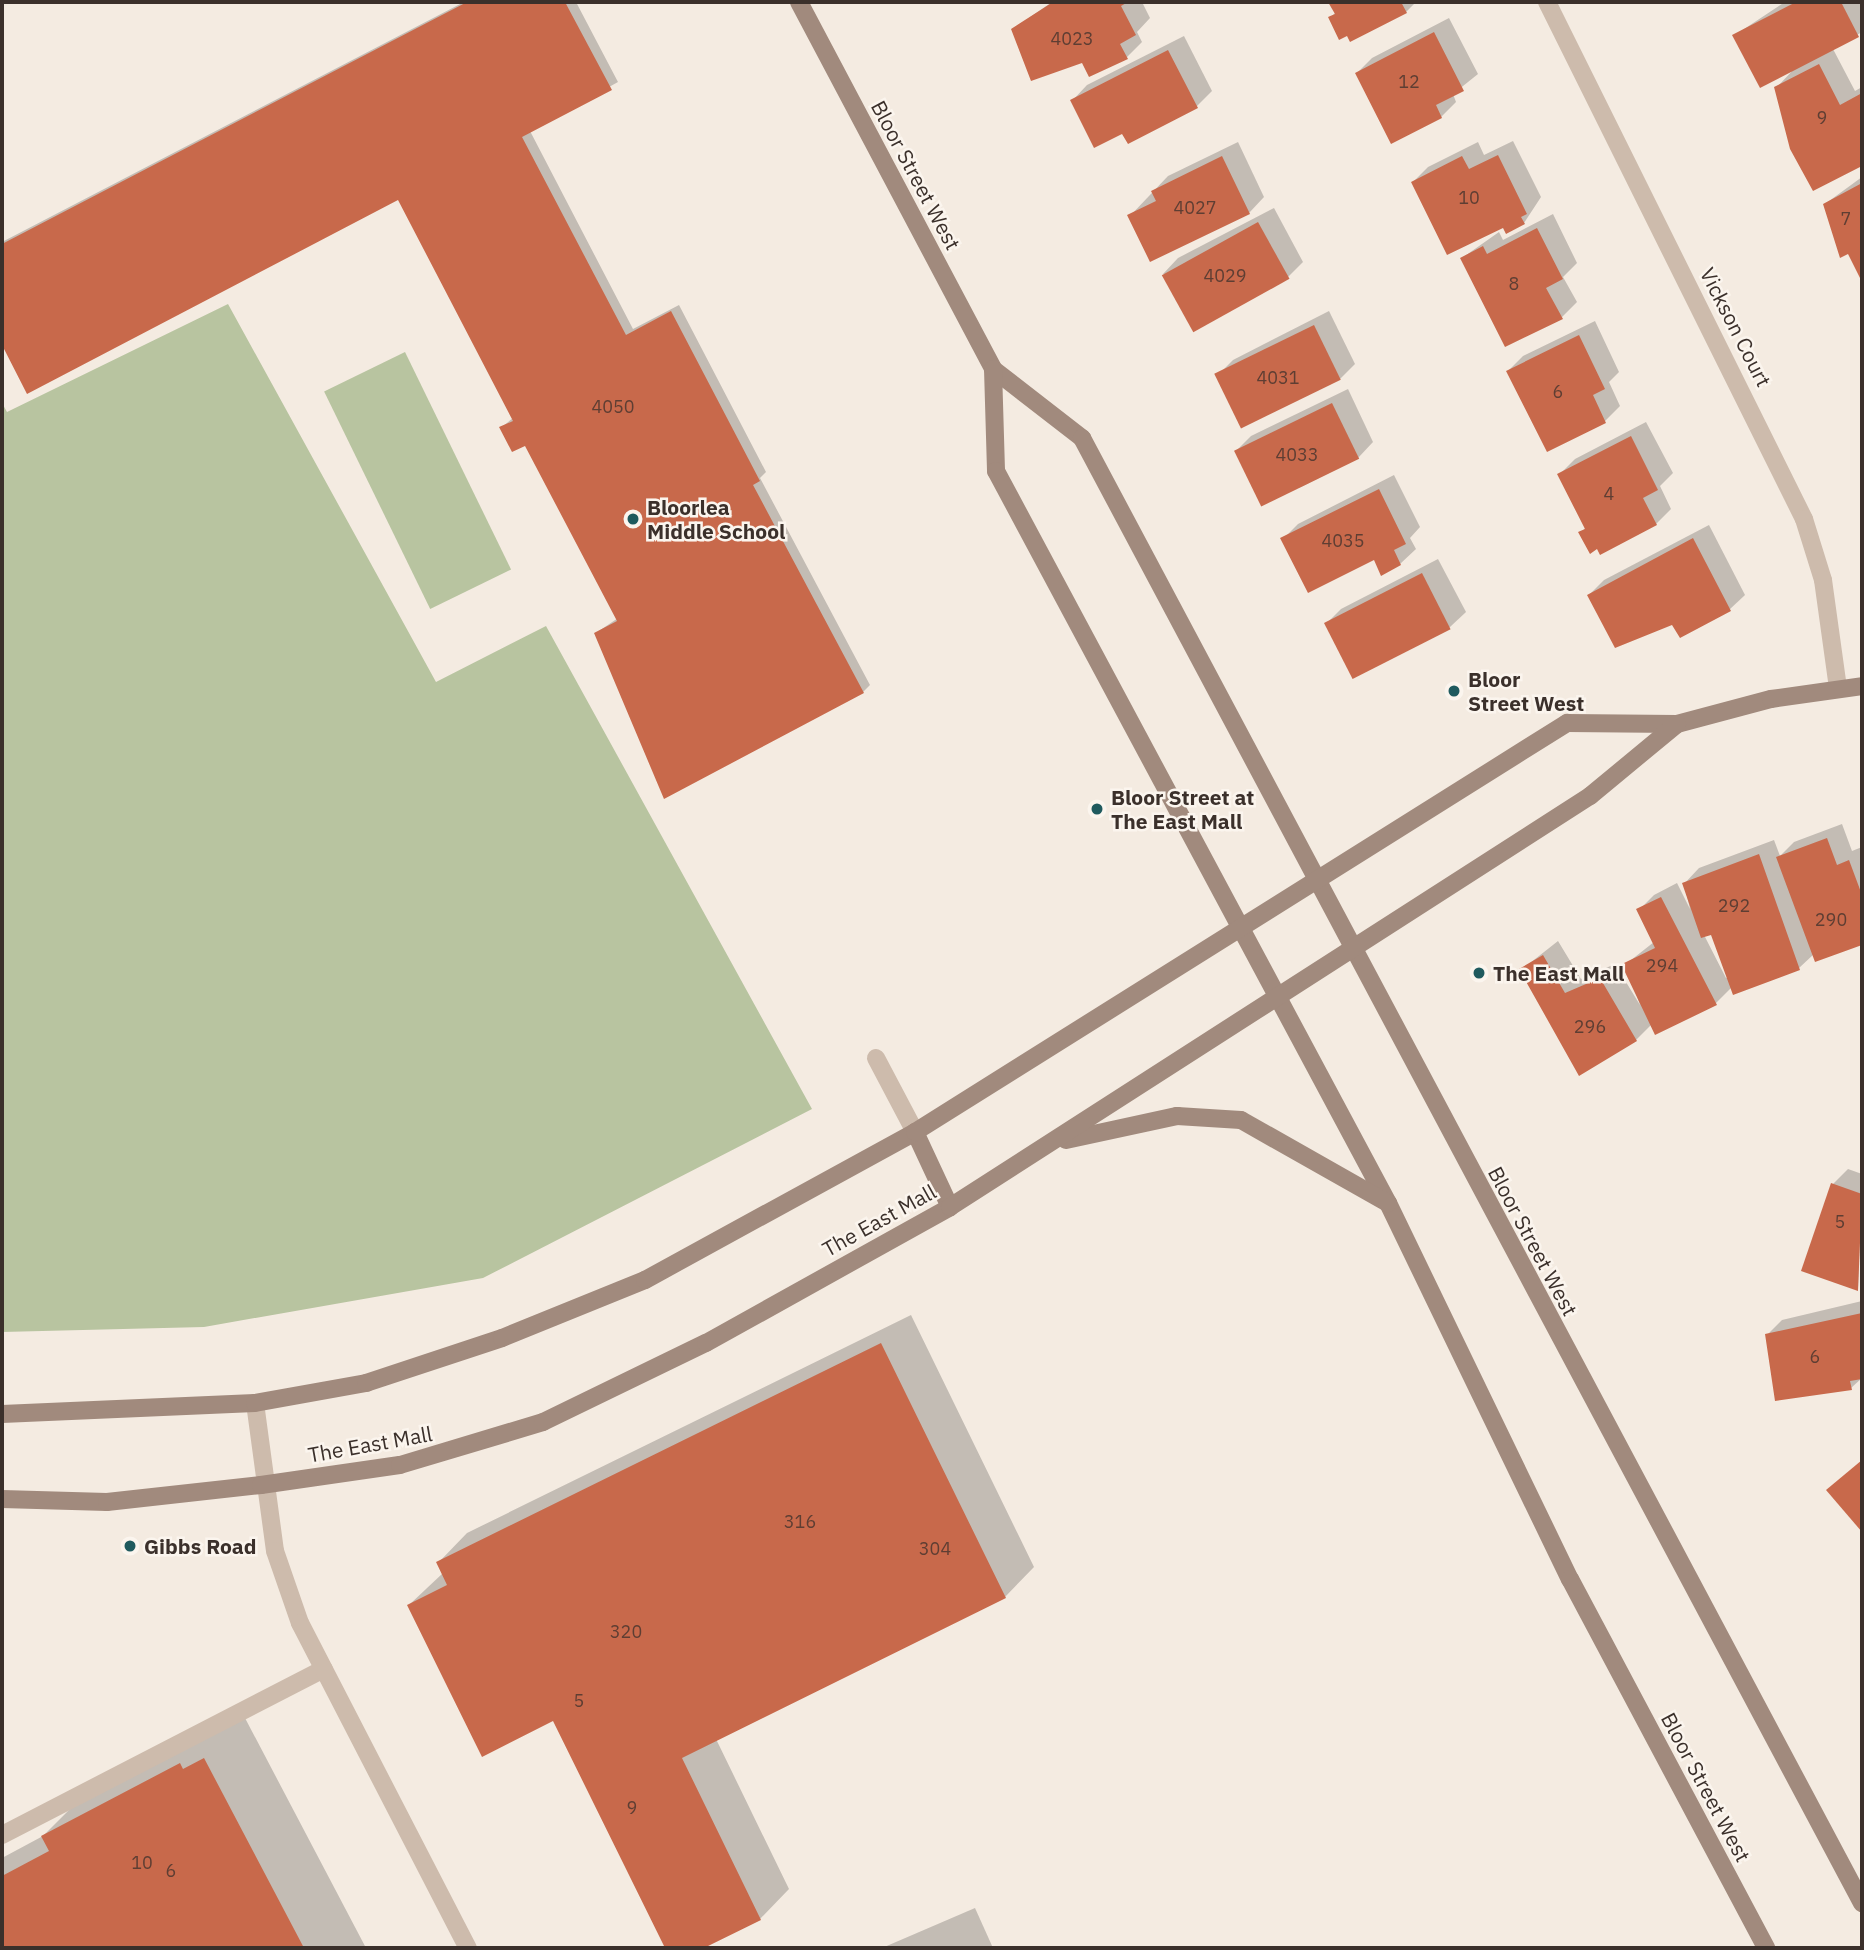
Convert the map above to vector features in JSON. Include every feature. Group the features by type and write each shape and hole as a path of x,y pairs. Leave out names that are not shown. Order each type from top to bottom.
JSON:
{"main road":[{"name":"Bloor Street West","path":"799,2 993,369 1082,438 1350,949 1862,1903"},
{"name":"Bloor Street West","path":"993,369 996,471 1238,928 1280,999 1388,1203 1570,1579 1766,1948"},
{"name":"The East Mall","path":"2,1414 254,1403 430,1365 633,1285 915,1132 1567,723 1677,724 1838,688 1862,686"},
{"name":"The East Mall","path":"2,1499 107,1502 261,1485 400,1465 543,1422 706,1343 950,1207 1280,999 1350,949 1590,796 1677,724"},
{"path":"1050,1144 1177,1116 1241,1120 1388,1203"},
{"path":"915,1132 950,1207"}],"street":[{"name":"Vickson Court","path":"1547,2 1804,519 1823,580 1838,688"},
{"path":"876,1058 915,1132"},
{"path":"254,1403 261,1485 275,1551 324,1669 468,1948"},
{"path":"2,1835 324,1669"}],"green space":[{"path":"228,304 436,682 546,626 812,1109 483,1278 204,1327 2,1332 2,403 7,412"},
{"path":"405,352 511,570 430,609 324,391"}],"building":[{"path":"467,2 565,2 612,90 522,137 626,335 671,311 760,481 753,485 864,693 664,799 594,633 617,621 525,446 512,452 499,427 513,421 398,200 27,394 2,345 2,244"},
{"path":"1053,2 1128,2 1121,6 1136,35 1120,44 1128,59 1089,77 1082,63 1031,81 1011,29"},
{"path":"1328,2 1401,2 1407,13 1350,42 1347,36 1339,40 1328,17 1335,14"},
{"path":"1796,2 1841,2 1859,37 1760,88 1732,35"},
{"path":"1434,32 1464,91 1436,105 1442,118 1391,144 1355,73"},
{"path":"1168,50 1198,108 1128,144 1122,134 1094,148 1070,100"},
{"path":"1819,64 1840,105 1862,93 1862,166 1813,191 1790,149 1774,87"},
{"path":"1498,155 1527,214 1521,217 1525,224 1506,234 1503,228 1447,255 1411,182 1462,156 1469,169"},
{"path":"1222,156 1250,214 1150,262 1127,215 1156,201 1151,191"},
{"path":"1862,183 1862,282 1848,254 1840,258 1823,204"},
{"path":"1258,222 1290,279 1193,332 1162,275"},
{"path":"1537,228 1563,279 1546,288 1563,319 1505,347 1460,258 1483,246 1487,254"},
{"path":"1314,325 1341,380 1241,428 1214,374"},
{"path":"1579,335 1605,389 1593,395 1606,423 1547,452 1506,371"},
{"path":"1332,403 1359,459 1261,507 1234,451"},
{"path":"1631,436 1658,490 1643,498 1657,525 1600,555 1597,549 1590,554 1578,532 1585,529 1557,474"},
{"path":"1379,489 1406,544 1394,550 1401,565 1381,576 1374,560 1308,593 1280,538"},
{"path":"1693,538 1731,611 1680,638 1672,625 1615,648 1587,595"},
{"path":"1422,573 1451,629 1353,679 1324,623"},
{"path":"1827,838 1837,865 1849,860 1862,895 1862,945 1815,962 1776,857"},
{"path":"1759,854 1800,970 1733,995 1711,935 1701,938 1682,883"},
{"path":"1661,897 1717,1005 1655,1035 1624,970 1624,963 1655,948 1636,909"},
{"path":"1543,955 1565,993 1600,978 1637,1041 1579,1076 1519,969"},
{"path":"1831,1183 1862,1194 1858,1291 1801,1271"},
{"path":"1862,1313 1862,1379 1850,1381 1852,1390 1775,1401 1765,1334"},
{"path":"881,1343 1006,1598 682,1758 761,1920 704,1948 665,1948 553,1721 482,1757 407,1605 447,1585 436,1562"},
{"path":"1862,1460 1862,1532 1826,1490"},
{"path":"204,1758 304,1948 2,1948 2,1876 49,1851 41,1836 180,1763 183,1769"}],"place":[{"name":"Bloorlea Middle School","path":"633,519"},
{"name":"Bloor Street West","path":"1454,691"},
{"name":"Bloor Street at The East Mall","path":"1097,809"},
{"name":"The East Mall","path":"1479,973"},
{"name":"Gibbs Road","path":"130,1546"}]}
